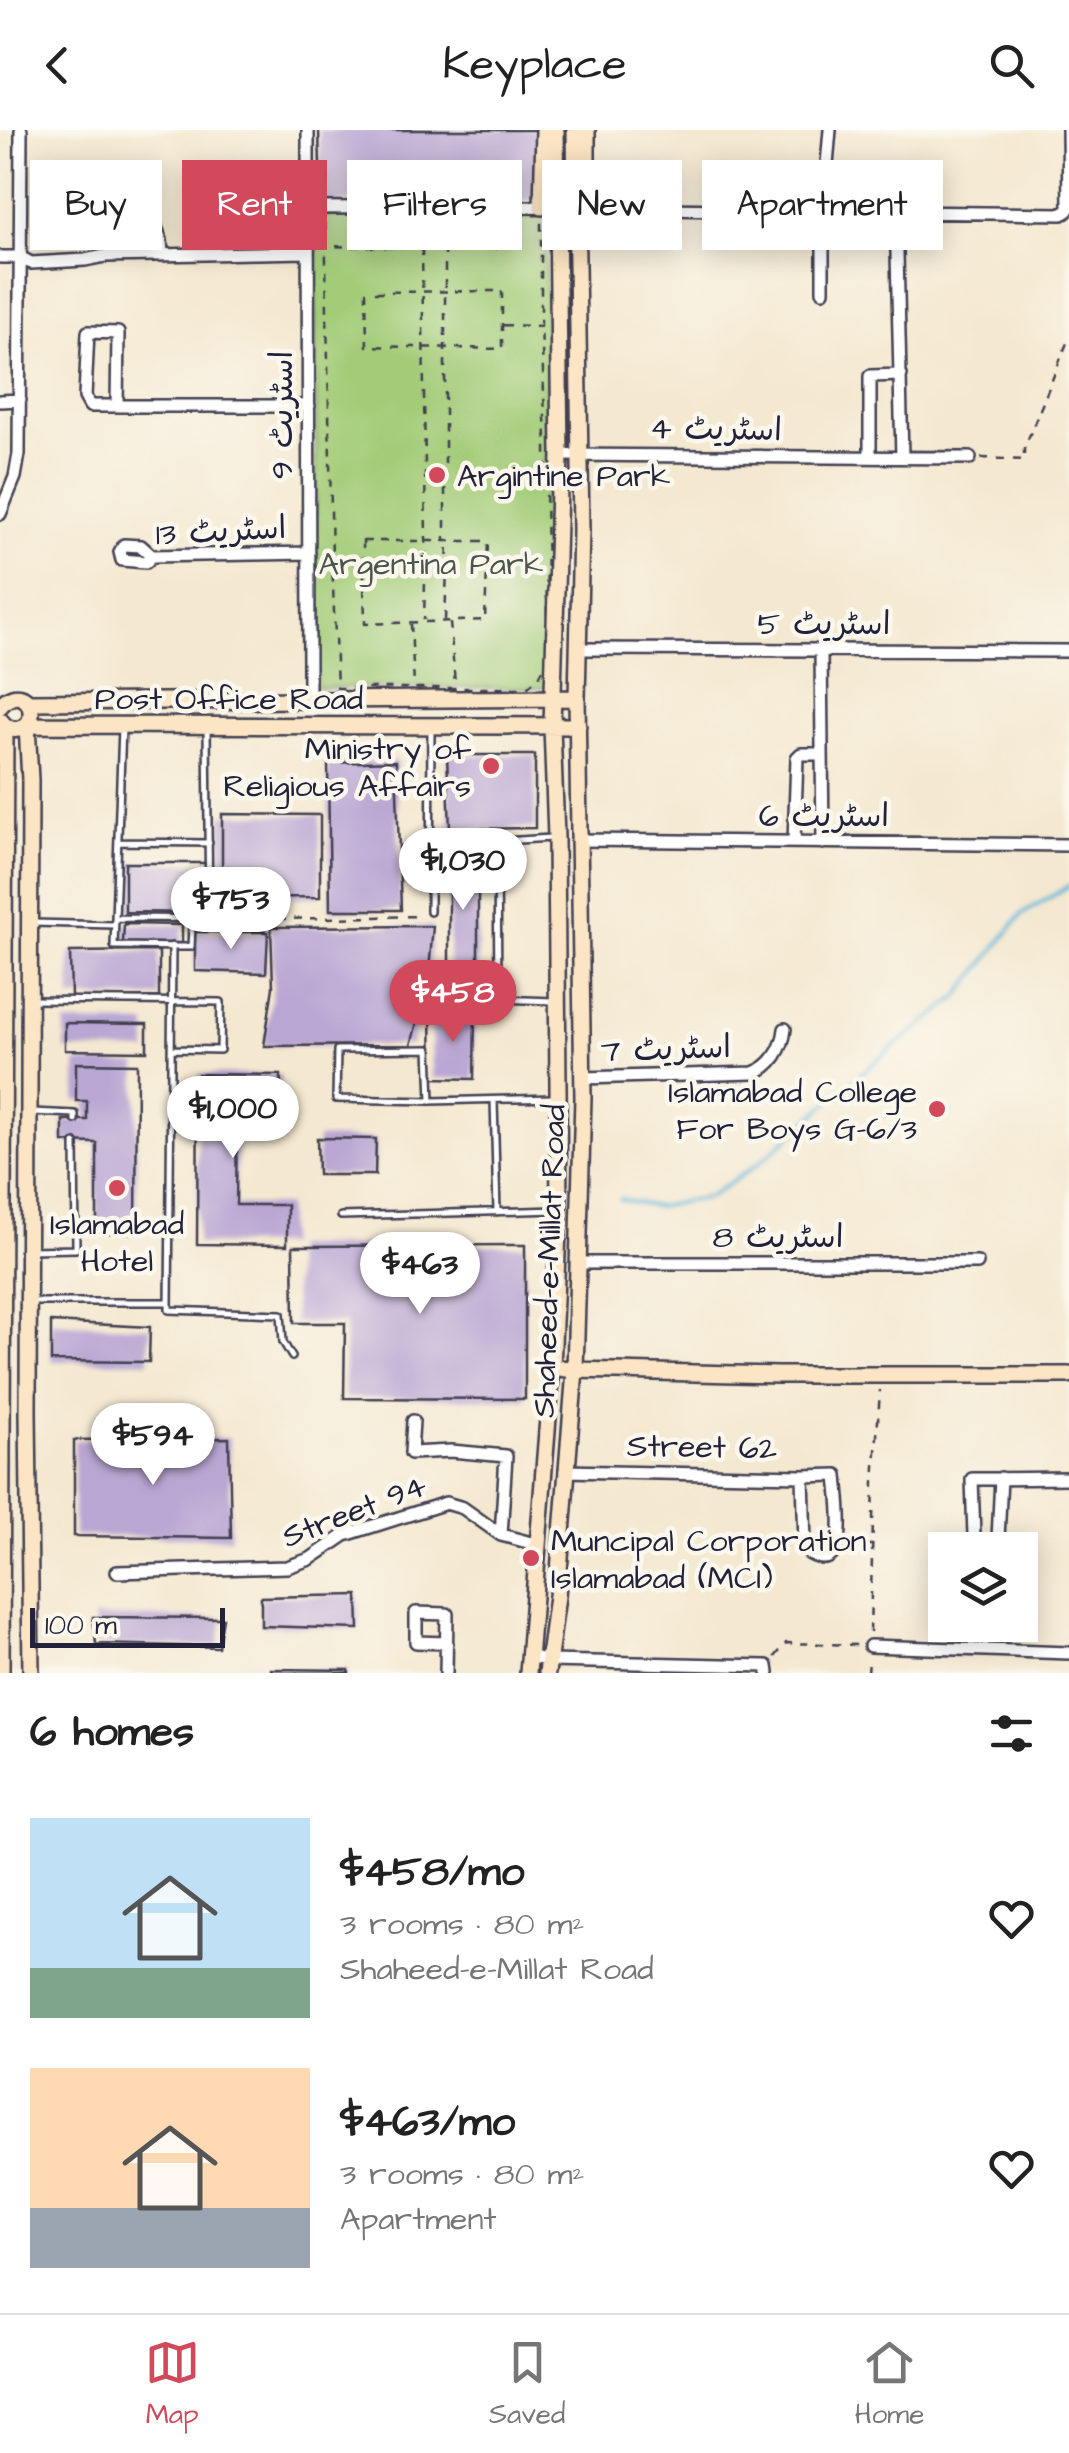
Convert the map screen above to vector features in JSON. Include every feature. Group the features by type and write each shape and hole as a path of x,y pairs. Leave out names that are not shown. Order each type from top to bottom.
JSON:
{"street":[{"path":"0,514 15,477 19,454 21,130"},
{"name":"اسٹریٹ 9","path":"308,130 308,160"},
{"name":"Shaheed-e-Millat Road","path":"544,130 552,160"},
{"name":"Shaheed-e-Millat Road","path":"556,130 559,160"},
{"name":"Shaheed-e-Millat Road","path":"571,160 574,130"},
{"name":"Shaheed-e-Millat Road","path":"579,160 587,130"},
{"path":"827,160 830,130"},
{"path":"943,212 1066,212 1068,130"},
{"path":"108,256 111,229 123,219 153,220 162,254"},
{"path":"0,257 20,257 32,263 279,250"},
{"name":"اسٹریٹ 9","path":"308,250 310,700"},
{"name":"Shaheed-e-Millat Road","path":"528,1664 552,1367 559,1210 552,726 564,250"},
{"name":"Shaheed-e-Millat Road","path":"548,1667 575,1370 583,1098 577,698 580,454 568,250"},
{"path":"823,250 823,291"},
{"path":"897,250 902,458"},
{"path":"117,406 118,334 88,332 86,396 90,406 117,406 309,406"},
{"path":"870,457 870,376 901,375"},
{"path":"0,400 20,400"},
{"name":"اسٹریٹ 4","path":"560,455 970,458"},
{"name":"اسٹریٹ 13","path":"152,556 146,562 122,560 120,552 124,546 141,546 152,556 309,553"},
{"name":"اسٹریٹ 5","path":"579,650 1069,652"},
{"path":"822,650 823,842"},
{"name":"Post Office Road","path":"1,701 13,696 28,702 310,700 456,693 577,698"},
{"path":"420,695 430,726"},
{"path":"28,702 32,716 27,725 30,1673"},
{"path":"1,1673 2,723"},
{"name":"Post Office Road","path":"2,723 14,730 27,725 122,724 578,726"},
{"path":"28,757 36,741 55,725"},
{"path":"794,842 797,758 800,754 822,754"},
{"name":"اسٹریٹ 6","path":"579,840 1069,844"},
{"name":"اسٹریٹ 7","path":"583,1078 753,1073 769,1064 781,1047 784,1030"},
{"path":"560,1098 583,1098"},
{"name":"اسٹریٹ 8","path":"578,1264 977,1263"},
{"path":"552,1367 1069,1375"},
{"path":"1,1391 28,1390"},
{"path":"0,1412 28,1412"},
{"path":"413,1421 410,1453 451,1450 506,1456 501,1534"},
{"name":"Street 62","path":"566,1471 838,1475 839,1544"},
{"path":"803,1476 807,1550 816,1558 825,1559 832,1556 839,1544"},
{"path":"1001,1478 998,1539 982,1546 974,1536 972,1478 1001,1478 1069,1478"},
{"name":"Street 94","path":"117,1572 287,1567 310,1559 345,1535 446,1503 463,1508 501,1534 539,1545"},
{"path":"446,1642 446,1673"},
{"path":"870,1646 1069,1652"},
{"path":"528,1664 768,1669"}],"lane":[{"path":"122,724 114,946 191,947 192,927 262,928"},
{"path":"207,726 209,918"},
{"path":"430,726 430,912"},
{"path":"556,838 503,842 497,848 498,999 556,1001"},
{"path":"118,842 209,843"},
{"path":"30,923 267,920"},
{"path":"169,1306 172,946"},
{"path":"30,1000 221,1002 220,1050 172,1050"},
{"path":"431,1101 429,1049 337,1050 336,1100 431,1101 560,1098"},
{"path":"494,1098 497,1212"},
{"path":"30,1112 75,1114 75,1120"},
{"path":"30,1250 76,1249 74,1143"},
{"path":"341,1216 559,1210"},
{"path":"30,1302 282,1314 283,1342 292,1356"}],"path":[{"path":"325,250 337,688 420,695 526,688 539,677 546,661 546,439 540,215 522,215"},
{"path":"422,250 424,622"},
{"path":"447,250 447,621 456,693"},
{"path":"502,291 502,349 367,346 366,292 422,292 502,291"},
{"path":"502,325 542,326"},
{"path":"970,458 1024,460 1024,449 1069,338"},
{"path":"363,541 426,542 488,541 485,620 365,624 363,541"},
{"path":"411,622 420,695"},
{"path":"267,920 418,917 430,912"},
{"path":"868,1673 881,1375"},
{"path":"839,1544 874,1546"},
{"path":"768,1669 786,1643 870,1646"}],"green space":[{"name":"Argentina Park","path":"327,215 347,215 347,250 522,250 522,215 542,215 542,250 546,250 547,688 316,688 315,250 327,250"}],"building":[{"path":"319,130 537,130 537,200 522,200 522,160 347,160 347,203 327,203 327,160 320,160"},
{"path":"447,755 535,755 535,828 450,829"},
{"path":"396,761 401,910 330,910 328,763"},
{"path":"222,814 320,815 320,897 222,898"},
{"path":"449,838 478,838 478,987 449,988"},
{"path":"125,863 206,863 207,913 125,912"},
{"path":"124,924 182,925 182,943 123,943"},
{"path":"433,926 428,981 411,1045 264,1046 273,987 271,927"},
{"path":"195,932 268,932 266,973 195,971"},
{"path":"159,951 159,997 71,998 70,952"},
{"path":"475,1011 474,1079 432,1078 431,1012"},
{"path":"65,1023 147,1024 147,1051 65,1050"},
{"name":"Islamabad Hotel","path":"76,1063 137,1064 136,1233 97,1233 97,1143 63,1142 63,1120 87,1120 87,1101 76,1101"},
{"path":"198,1074 281,1075 280,1118 237,1118 236,1205 287,1205 287,1245 197,1244"},
{"path":"317,1138 376,1139 375,1175 318,1175"},
{"path":"525,1245 525,1399 344,1398 345,1323 294,1323 293,1246"},
{"path":"51,1322 150,1327 149,1362 51,1361"},
{"path":"229,1438 231,1538 74,1536 74,1440"},
{"path":"358,1595 359,1629 261,1626 261,1597"},
{"path":"93,1617 223,1618 218,1647 96,1644"},
{"path":"271,1669 349,1670 349,1673 271,1673"}],"waterway":[{"path":"620,1199 657,1207 709,1197 758,1164 877,1060 958,997 1022,914 1069,886"}],"place":[{"name":"Argintine Park","path":"437,475"},
{"name":"Ministry of Religious Affairs","path":"491,766"},
{"name":"Islamabad College For Boys G-6/3","path":"937,1109"},
{"name":"Islamabad Hotel","path":"117,1188"},
{"name":"Muncipal Corporation Islamabad (MCI)","path":"531,1558"}]}
